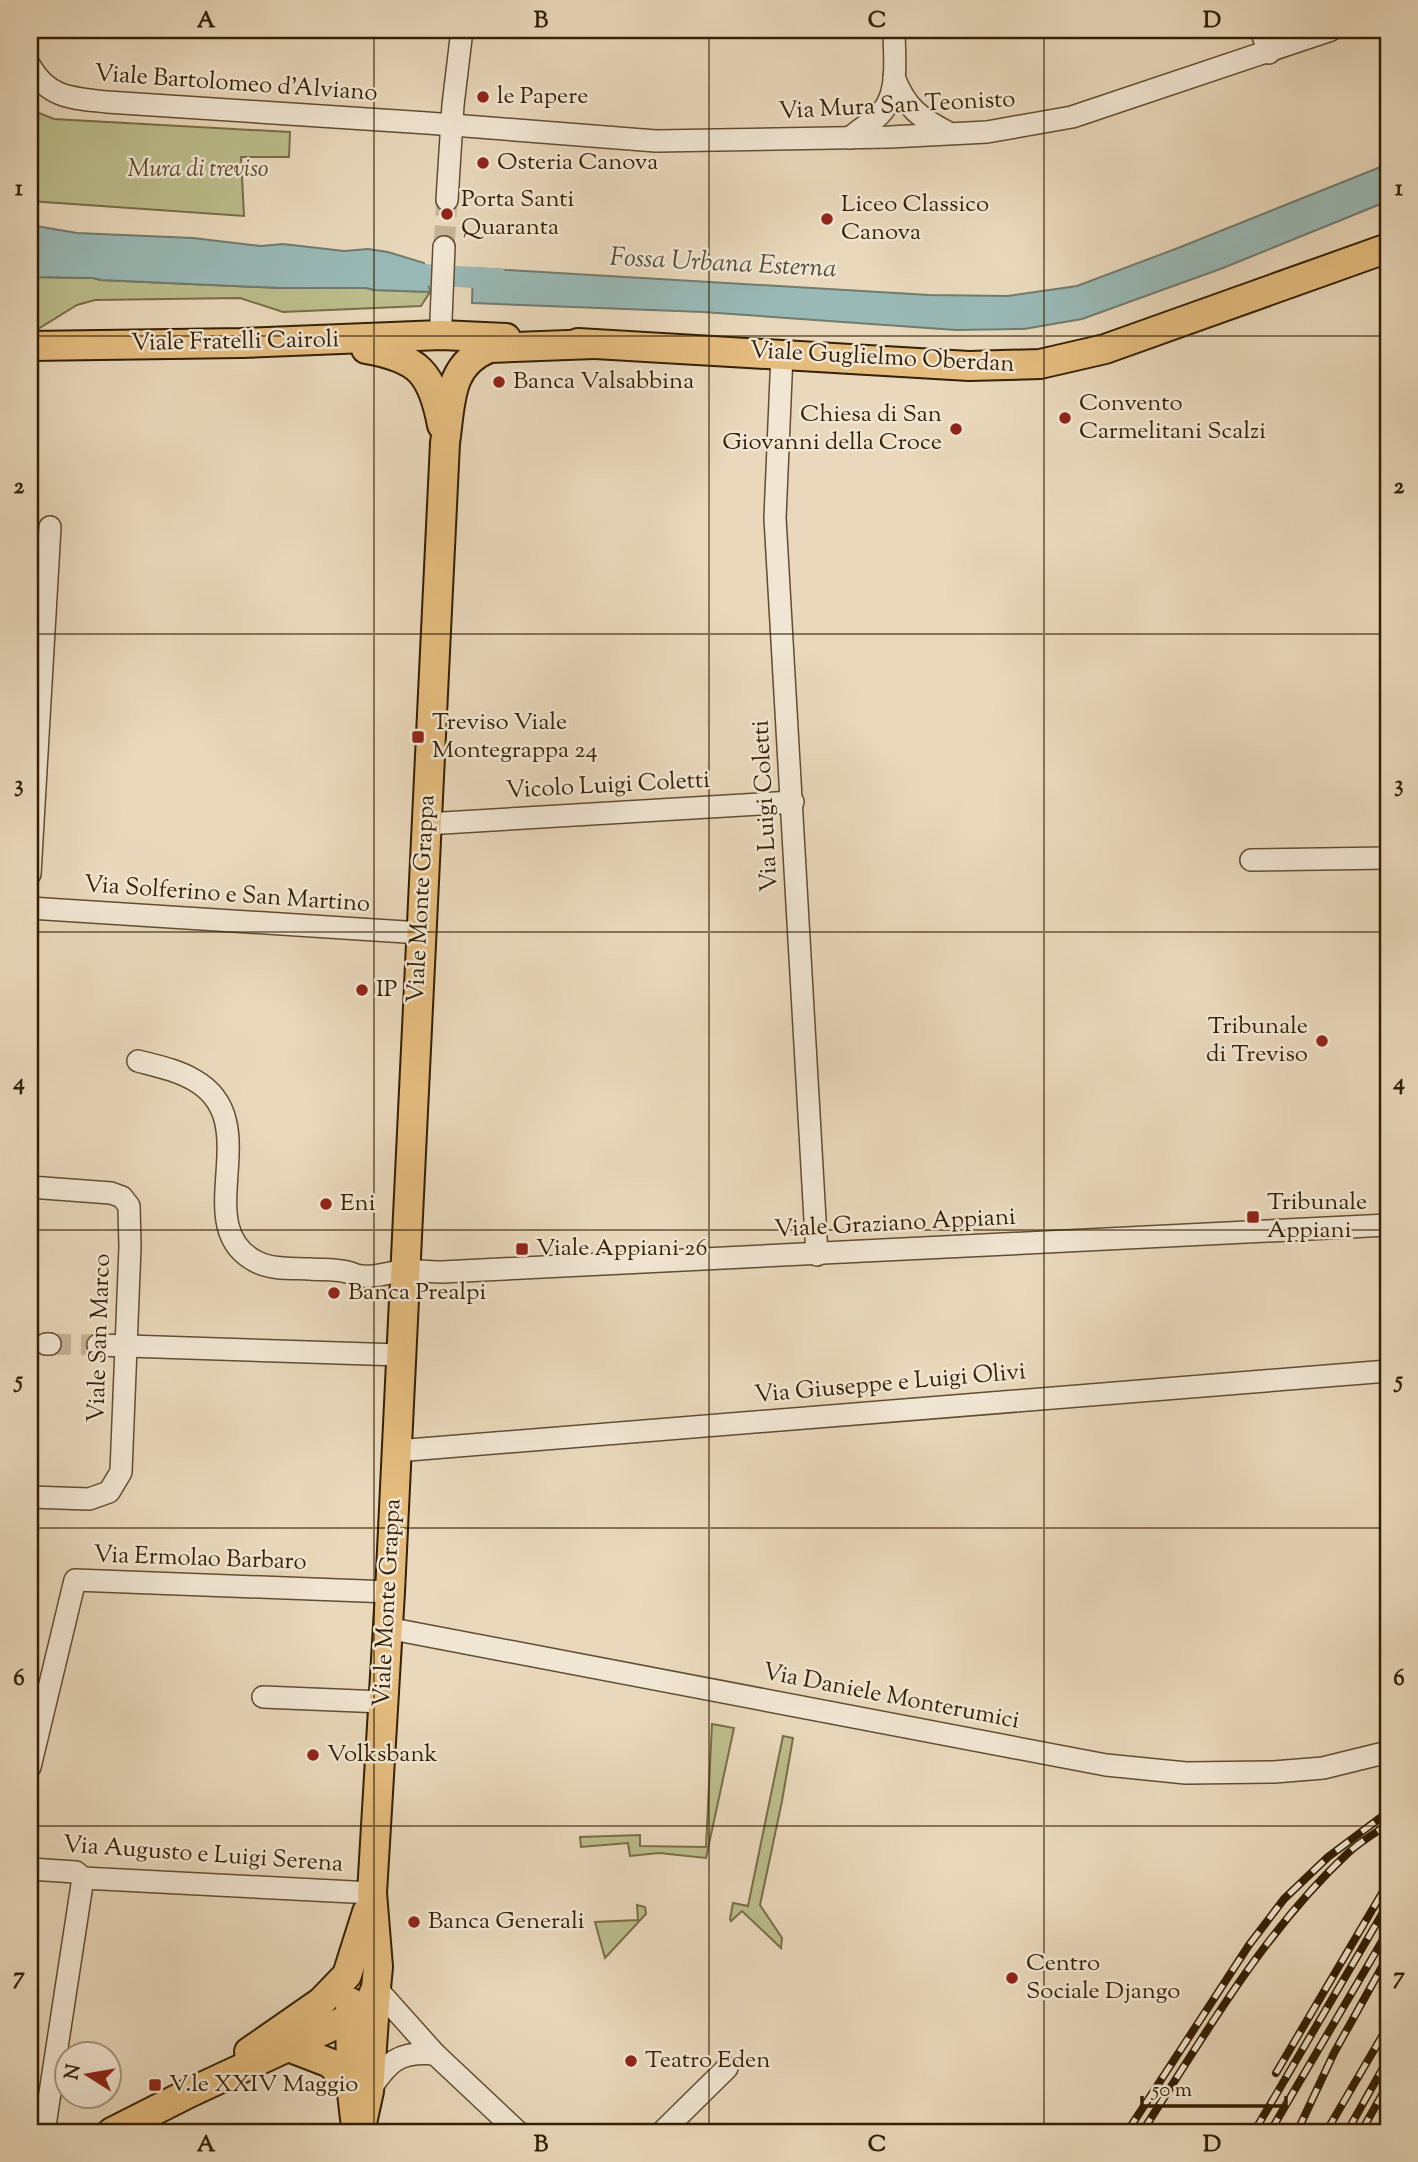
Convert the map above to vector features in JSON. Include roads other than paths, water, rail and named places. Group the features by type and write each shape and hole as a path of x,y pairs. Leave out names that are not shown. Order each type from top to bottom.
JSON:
{"main road":[{"name":"Viale Guglielmo Oberdan","path":"441,328 594,344 969,366 1040,364 1105,349 1388,248"},
{"name":"Viale Fratelli Cairoli","path":"30,346 318,341 441,328"},
{"name":"Viale Monte Grappa","path":"318,341 396,354 408,360 420,370 434,390 445,443"},
{"name":"Viale Monte Grappa","path":"372,1893 390,1592 445,443 455,380 466,361 478,353 490,348 594,344"},
{"path":"189,2093 321,2002 347,1975 372,1893"},
{"path":"358,2132 363,2011 376,1988 378,1967 372,1893"},
{"path":"347,1975 368,1980 376,1988"},
{"path":"347,1975 362,2020"},
{"path":"112,2132 189,2093 362,2020"},
{"path":"291,2048 330,2063 360,2088"}],"street":[{"path":"447,200 462,30"},
{"path":"850,138 876,119 890,102 894,77 894,30"},
{"path":"1261,30 1269,52"},
{"name":"Via Mura San Teonisto","path":"452,126 656,141 850,138 987,132 1072,117 1331,30"},
{"name":"Viale Bartolomeo d'Alviano","path":"30,66 39,82 72,98 452,126"},
{"path":"894,77 908,104 923,120 949,133"},
{"path":"441,328 444,247"},
{"name":"Via Luigi Coletti","path":"782,354 775,518 817,1255"},
{"path":"30,874 50,527"},
{"name":"Vicolo Luigi Coletti","path":"426,824 793,802"},
{"path":"1251,860 1388,858"},
{"name":"Via Solferino e San Martino","path":"30,908 421,933"},
{"name":"Viale Graziano Appiani","path":"138,1061 196,1081 210,1092 220,1105 229,1136 226,1221 233,1239 246,1255 265,1265 343,1271 362,1276 404,1271 442,1272 817,1255 1388,1225"},
{"name":"Viale San Marco","path":"30,1187 111,1193 121,1197 129,1206 130,1247 121,1472 109,1492 89,1499 30,1497"},
{"path":"98,1345 400,1355"},
{"name":"Via Giuseppe e Luigi Olivi","path":"396,1451 1388,1371"},
{"name":"Via Ermolao Barbaro","path":"30,1767 75,1580 390,1592"},
{"name":"Via Daniele Monterumici","path":"387,1628 1106,1765 1186,1773 1274,1772 1323,1768 1388,1752"},
{"path":"263,1697 383,1702"},
{"name":"Via Augusto e Luigi Serena","path":"30,1869 76,1872 83,1878 372,1893"},
{"path":"44,2132 83,1878"},
{"path":"376,1988 432,2052 518,2132"},
{"path":"362,2020 432,2052"},
{"path":"360,2088 402,2056 415,2052 432,2052"},
{"path":"662,2132 727,2068"}],"water":[{"path":"1388,164 1388,201 1223,268 1082,319 1024,329 956,330 703,312 472,303 473,268 929,295 1008,296 1077,286"},
{"path":"30,225 77,233 388,252 424,263 430,292 30,277"}],"waterway":[{"name":"Fossa Urbana Esterna","path":"398,273 499,279"}],"tunnel":[{"path":"444,247 447,200"},
{"path":"50,1344 98,1345"}],"railway":[{"path":"1127,2132 1249,1945 1284,1899 1328,1857 1388,1812"},
{"path":"1142,2132 1237,1986 1289,1916 1349,1852 1388,1824"},
{"path":"1276,2073 1388,1883"},
{"path":"1254,2132 1388,1904"},
{"path":"1270,2132 1388,1931"},
{"path":"1297,2132 1334,2053 1388,1956"},
{"path":"1326,2132 1388,2026"},
{"path":"1347,2132 1388,2059"},
{"path":"1361,2132 1388,2084"}],"place":[{"name":"le Papere","path":"483,97"},
{"name":"Osteria Canova","path":"483,163"},
{"name":"Porta Santi Quaranta","path":"447,214"},
{"name":"Liceo Classico Canova","path":"827,219"},
{"name":"Banca Valsabbina","path":"499,382"},
{"name":"Convento Carmelitani Scalzi","path":"1065,418"},
{"name":"Chiesa di San Giovanni della Croce","path":"956,429"},
{"name":"Treviso Viale Montegrappa 24","path":"418,737"},
{"name":"IP","path":"362,990"},
{"name":"Tribunale di Treviso","path":"1322,1041"},
{"name":"Eni","path":"326,1204"},
{"name":"Tribunale Appiani","path":"1253,1217"},
{"name":"Viale Appiani 26","path":"522,1249"},
{"name":"Banca Prealpi","path":"334,1293"},
{"name":"Volksbank","path":"313,1755"},
{"name":"Banca Generali","path":"414,1922"},
{"name":"Centro Sociale Django","path":"1012,1978"},
{"name":"Teatro Eden","path":"631,2061"},
{"name":"V.le XXIV Maggio","path":"155,2085"}],"park label":[{"name":"Mura di treviso","path":"198,170"}]}
